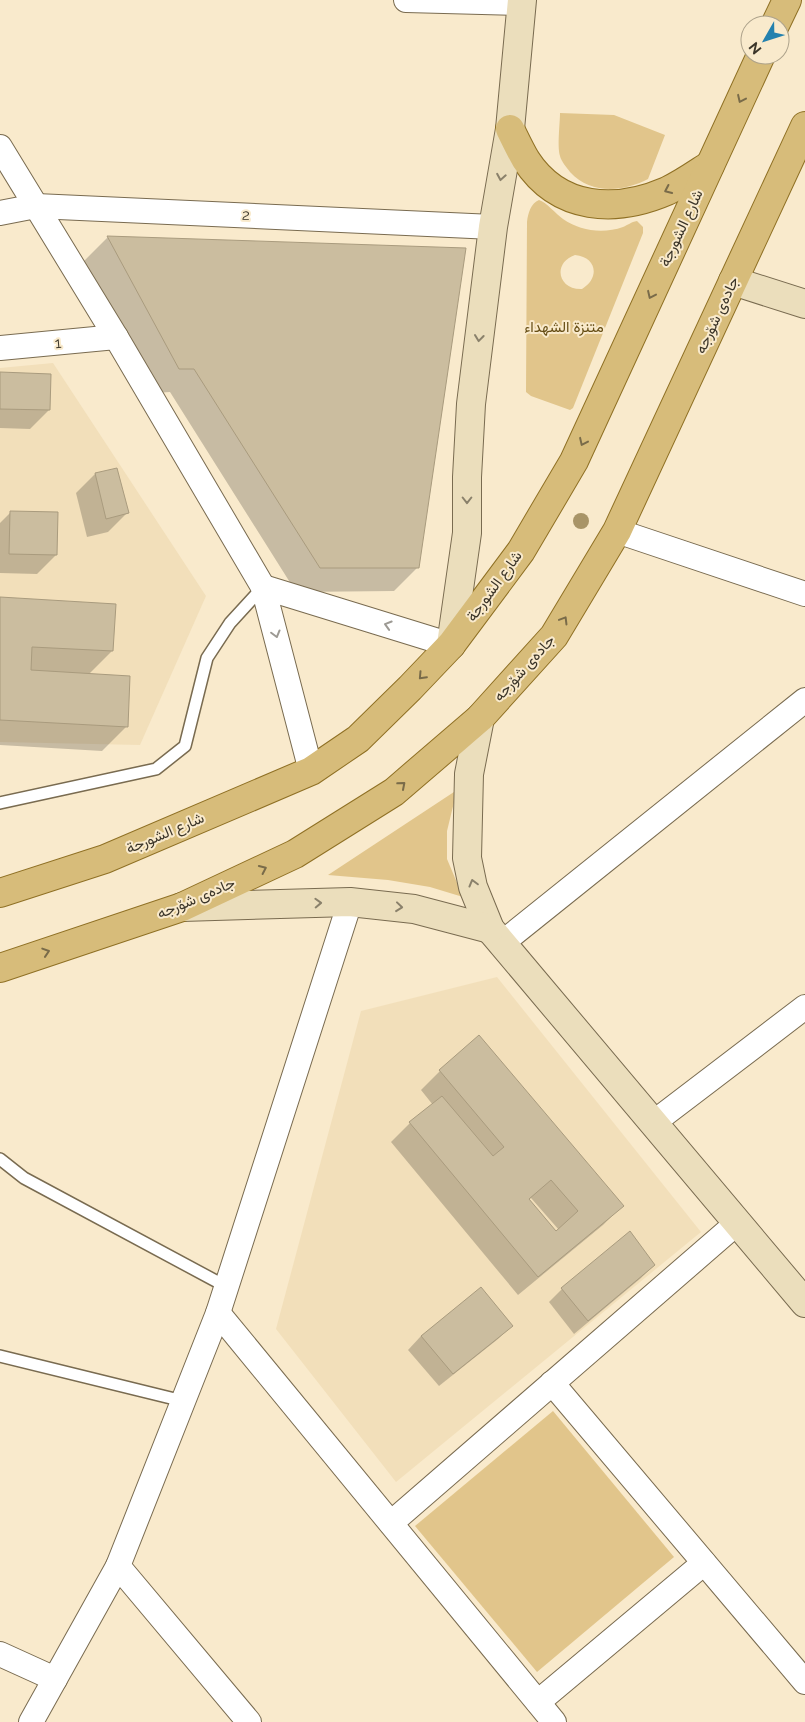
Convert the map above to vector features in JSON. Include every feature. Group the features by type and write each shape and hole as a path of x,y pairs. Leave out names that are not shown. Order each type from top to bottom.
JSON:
{"main road":[{"path":"779,15 786,0"},
{"name":"شارع الشورجة","path":"0,893 105,859 312,771 358,739 451,645 521,551 574,461 756,65"},
{"name":"جادەی شۆرجە","path":"0,968 182,907 295,854 394,792 480,718 554,636 617,530 805,126"},
{"path":"510,129 527,161 544,181 570,197 598,205 637,202 668,190 710,165"}],"street":[{"path":"263,587 451,645 466,533 471,404 493,227 510,129 522,1 406,0"},
{"path":"0,147 116,337 263,587 312,771"},
{"name":"2","path":"0,213 36,206 493,227"},
{"path":"733,281 805,304"},
{"name":"1","path":"0,348 116,337"},
{"path":"617,530 805,594"},
{"path":"496,936 805,700"},
{"path":"480,718 469,774 467,858 473,886 496,936 737,1223 802,1295"},
{"path":"182,907 350,902 414,909 496,936"},
{"path":"31,1722 118,1566 218,1313 350,902"},
{"path":"653,1123 805,1007"},
{"path":"391,1523 737,1223"},
{"path":"218,1313 554,1722"},
{"path":"552,1383 805,1682"},
{"path":"538,1702 704,1563"},
{"path":"118,1566 248,1722"},
{"path":"0,1654 55,1679"}],"lane":[{"path":"0,803 156,769 185,746 207,658 230,623 263,587"},
{"path":"0,1159 24,1178 227,1287"},
{"path":"0,1356 183,1401"}],"shaded area":[{"path":"53,363 206,596 140,745 0,742 0,368"},
{"path":"497,977 701,1232 396,1482 276,1329 361,1011"}],"green space":[{"path":"560,113 614,115 665,135 648,179 628,187 608,189 588,185 578,179 570,172 560,156"},
{"name":"متنزة الشهداء","path":"539,200 563,219 584,229 600,231 615,229 637,221 643,227 643,233 573,408 570,410 531,396 526,392 527,222 530,209","holes":["575,255 582,257 592,264 594,269 592,279 582,289 574,288 563,281 561,270 563,264 568,259"]},
{"path":"457,790 447,831 447,859 463,897 430,887 388,880 328,875"},
{"path":"553,1411 674,1557 537,1672 415,1526"}],"building":[{"path":"107,236 466,248 419,568 320,568 194,369 179,369"},
{"path":"0,372 51,374 50,410 0,409"},
{"path":"117,468 129,513 106,519 95,473"},
{"path":"10,511 58,512 57,555 9,554"},
{"path":"0,597 116,604 113,651 32,647 31,670 130,676 128,727 0,720"},
{"path":"479,1035 624,1206 538,1277 409,1122 442,1096 493,1156 504,1147 439,1070","holes":["551,1180 578,1211 556,1231 529,1199"]},
{"path":"630,1231 655,1265 588,1321 561,1288"},
{"path":"481,1287 513,1326 453,1374 421,1336"}]}
